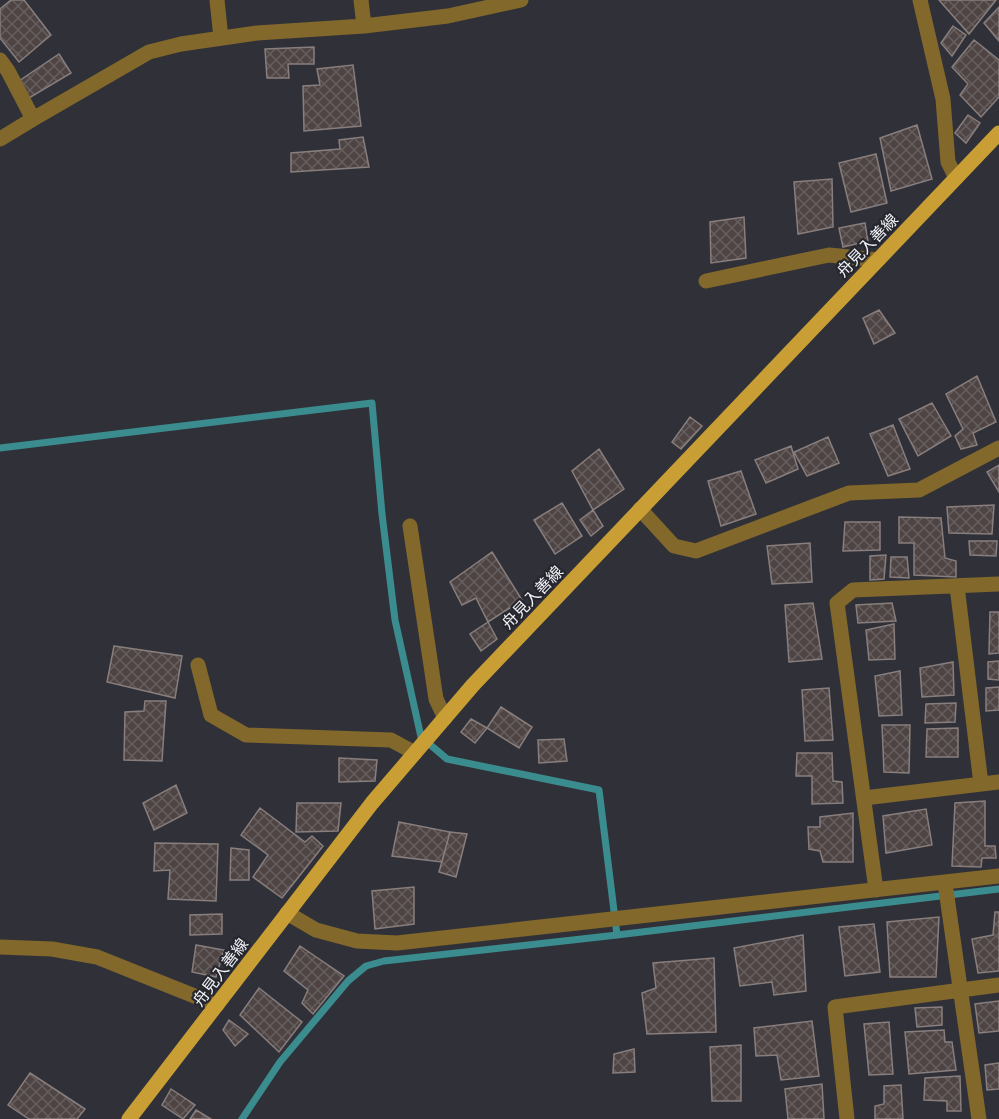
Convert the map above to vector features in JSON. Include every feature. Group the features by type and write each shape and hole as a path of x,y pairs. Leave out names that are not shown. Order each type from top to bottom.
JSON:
{"main road":[{"name":"舟見入善線","path":"129,1119 372,803 473,685 999,133"}],"street":[{"path":"218,0 221,38"},
{"path":"361,0 364,26"},
{"path":"0,139 148,52 181,44 257,33 364,26 448,16 521,0"},
{"path":"920,0 943,99 948,162 956,178"},
{"path":"0,60 33,119"},
{"path":"706,280 829,255 878,260"},
{"path":"640,509 674,546 696,551 849,493 919,490 999,448"},
{"path":"410,526 436,699 445,718"},
{"path":"876,890 837,603 854,590 999,584"},
{"path":"957,586 981,784"},
{"path":"198,665 211,715 246,735 391,740 416,753"},
{"path":"864,798 999,782"},
{"path":"286,913 316,930 357,941 397,943 999,876"},
{"path":"945,883 979,1119"},
{"path":"0,947 52,949 97,957 217,1005"},
{"path":"847,1119 835,1007 999,985"}],"building":[{"path":"11,0 24,0 51,35 19,62 0,38 0,9"},
{"path":"939,0 996,0 969,34"},
{"path":"999,7 999,41 984,23"},
{"path":"953,26 966,35 952,56 941,43"},
{"path":"974,40 999,60 999,97 981,117 960,95 968,84 952,67"},
{"path":"314,47 314,64 288,64 289,78 267,78 265,49"},
{"path":"59,54 71,73 29,98 19,81"},
{"path":"353,65 361,126 304,131 303,86 320,85 317,69"},
{"path":"968,115 980,123 966,143 955,133"},
{"path":"917,125 932,179 891,191 880,138"},
{"path":"363,137 369,167 291,172 291,153 340,149 339,140"},
{"path":"876,154 887,203 851,212 839,163"},
{"path":"832,179 833,227 798,234 794,182"},
{"path":"744,217 746,258 711,263 710,222"},
{"path":"865,223 868,241 843,247 839,228"},
{"path":"879,310 895,333 874,344 863,318"},
{"path":"977,376 996,422 973,433 977,445 961,449 955,436 963,429 946,394"},
{"path":"932,403 951,436 918,456 899,419"},
{"path":"690,417 702,426 681,449 672,442"},
{"path":"893,425 910,469 888,476 870,434"},
{"path":"828,437 839,463 807,476 794,452"},
{"path":"791,446 798,469 766,483 755,460"},
{"path":"599,449 624,489 593,510 572,471"},
{"path":"999,465 999,492 987,472"},
{"path":"741,471 756,514 721,526 708,481"},
{"path":"562,503 582,536 555,554 534,520"},
{"path":"994,505 992,534 949,533 947,507"},
{"path":"593,510 603,526 591,536 580,520"},
{"path":"899,517 941,518 945,558 956,561 956,577 914,575 914,543 899,543"},
{"path":"845,522 880,522 880,550 843,551"},
{"path":"969,541 997,541 996,556 970,555"},
{"path":"810,543 812,582 772,584 767,546"},
{"path":"492,552 522,600 488,622 476,598 462,605 450,582"},
{"path":"886,555 884,579 870,580 870,556"},
{"path":"891,557 907,557 909,578 890,577"},
{"path":"813,603 822,659 789,662 785,605"},
{"path":"892,603 896,621 858,623 856,605"},
{"path":"990,612 999,612 999,653 989,654"},
{"path":"488,622 497,639 481,651 470,634"},
{"path":"894,624 895,659 869,660 866,630"},
{"path":"114,646 182,656 175,698 107,682"},
{"path":"999,661 999,680 988,679 988,662"},
{"path":"953,662 954,695 922,697 920,668"},
{"path":"900,671 902,715 879,716 875,676"},
{"path":"999,687 999,710 986,711 986,688"},
{"path":"829,688 833,740 805,741 802,690"},
{"path":"145,701 166,701 162,761 124,760 125,712 144,711"},
{"path":"956,703 955,722 925,723 926,704"},
{"path":"501,707 532,727 519,748 487,728"},
{"path":"471,719 487,728 475,743 461,732"},
{"path":"882,725 910,725 909,773 884,772"},
{"path":"958,728 958,757 926,757 927,729"},
{"path":"564,739 567,761 539,763 538,740"},
{"path":"797,753 832,753 833,781 842,782 843,803 812,804 812,776 796,776"},
{"path":"339,758 377,760 375,781 339,782"},
{"path":"176,785 187,813 154,830 143,803"},
{"path":"985,801 985,846 995,846 996,858 982,858 981,867 952,866 955,803"},
{"path":"297,803 341,803 338,831 296,832"},
{"path":"260,808 305,842 312,836 323,846 282,898 253,877 268,855 241,835"},
{"path":"926,809 932,845 886,853 883,816"},
{"path":"853,813 853,862 823,862 820,851 809,849 808,827 820,827 820,817"},
{"path":"399,822 450,832 442,862 392,856"},
{"path":"450,832 467,834 456,877 439,872"},
{"path":"155,843 218,844 216,901 168,899 170,870 154,871"},
{"path":"231,848 249,850 249,880 230,880"},
{"path":"414,887 414,924 375,929 372,891"},
{"path":"995,912 999,912 999,971 978,973 972,939 993,935"},
{"path":"222,914 222,934 190,935 190,915"},
{"path":"939,917 936,977 890,977 887,922"},
{"path":"874,924 880,972 845,976 839,927"},
{"path":"803,935 806,991 774,995 772,982 740,986 734,948"},
{"path":"196,945 224,950 216,977 192,972"},
{"path":"300,946 344,976 313,1014 302,1003 308,990 284,971"},
{"path":"714,958 716,1032 647,1034 642,993 656,988 653,963"},
{"path":"259,988 302,1022 279,1052 240,1015"},
{"path":"999,1001 999,1031 979,1033 975,1004"},
{"path":"942,1007 942,1025 917,1027 915,1008"},
{"path":"229,1020 248,1034 235,1046 223,1030"},
{"path":"812,1021 819,1076 781,1080 777,1055 756,1056 754,1028"},
{"path":"889,1022 893,1074 869,1075 864,1024"},
{"path":"944,1030 945,1042 952,1042 956,1070 909,1074 905,1032"},
{"path":"741,1045 741,1101 712,1101 710,1047"},
{"path":"634,1049 635,1072 613,1073 614,1054"},
{"path":"999,1063 999,1089 987,1090 985,1065"},
{"path":"30,1073 85,1109 77,1119 29,1119 8,1105"},
{"path":"960,1076 961,1111 947,1111 947,1101 924,1100 925,1078"},
{"path":"822,1084 824,1119 788,1119 785,1089"},
{"path":"901,1085 903,1119 875,1119 875,1106 884,1104 884,1086"},
{"path":"171,1089 195,1105 183,1119 162,1105"},
{"path":"196,1110 211,1119 190,1119"}],"waterway":[{"path":"0,448 372,403 395,620 421,737 447,759 599,790 617,935 999,889"},
{"path":"242,1119 280,1062 348,981 366,966 384,961 617,935"}]}
